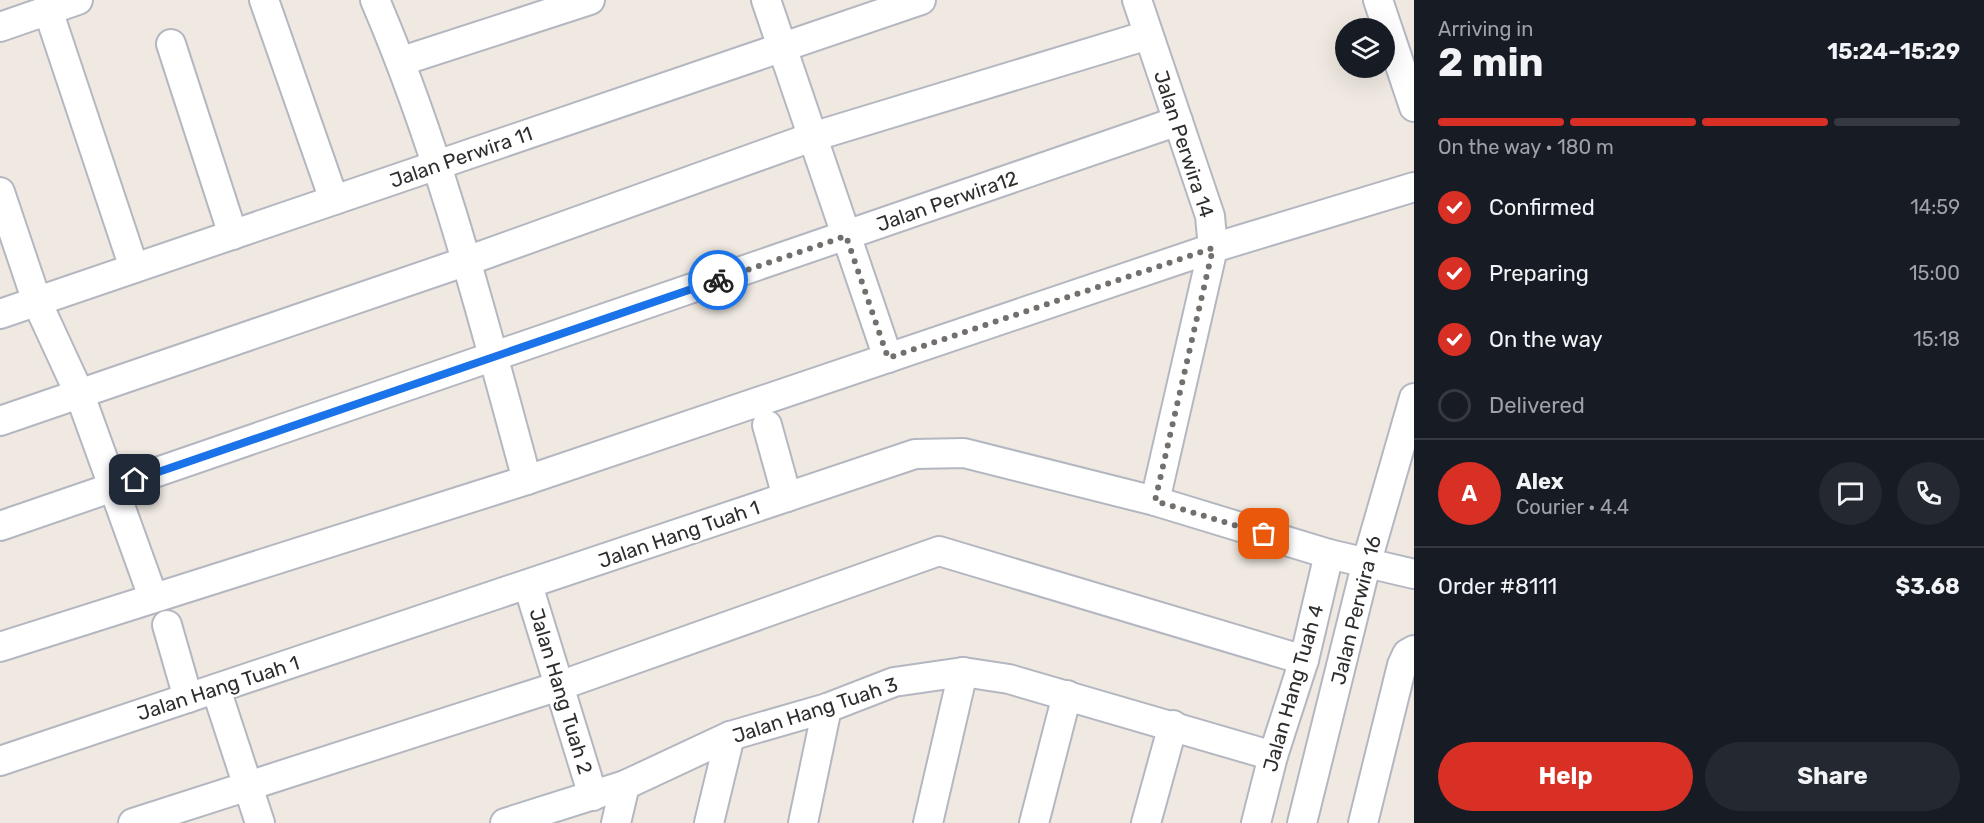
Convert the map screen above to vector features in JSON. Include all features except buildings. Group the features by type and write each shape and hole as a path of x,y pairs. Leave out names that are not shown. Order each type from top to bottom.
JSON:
{"street":[{"path":"0,27 78,0"},
{"path":"264,0 334,200"},
{"path":"375,0 402,61 437,165 527,480"},
{"path":"402,61 590,0"},
{"path":"766,0 888,358"},
{"name":"Jalan Perwira 11","path":"0,314 921,0"},
{"name":"Jalan Perwira 14","path":"1137,0 1210,216 1213,248 1155,501"},
{"path":"1378,0 1413,102"},
{"path":"48,10 134,268"},
{"path":"0,421 464,262 812,137 1148,35"},
{"path":"171,44 233,235"},
{"name":"Jalan Perwira12","path":"0,526 1178,121"},
{"path":"0,647 527,480 1213,248 1414,187"},
{"path":"0,192 37,302 80,394 153,597"},
{"name":"Jalan Perwira 16","path":"1302,823 1367,561 1414,398"},
{"path":"766,425 787,498"},
{"name":"Jalan Hang Tuah 1","path":"0,761 915,454 964,453 1155,501 1329,554 1414,573"},
{"path":"133,823 559,686 939,551 1304,660"},
{"name":"Jalan Hang Tuah 4","path":"1256,823 1273,756 1304,660 1329,554"},
{"name":"Jalan Hang Tuah 2","path":"528,585 593,796"},
{"path":"167,625 188,698"},
{"path":"1364,823 1402,664 1411,652"},
{"path":"928,823 963,672"},
{"name":"Jalan Hang Tuah 3","path":"505,823 625,785 730,736 827,708 894,682 963,672 1009,679 1273,756"},
{"path":"216,689 260,823"},
{"path":"1034,823 1067,695"},
{"path":"803,823 827,708"},
{"path":"1146,823 1173,725"},
{"path":"709,823 730,736"},
{"path":"616,823 625,785"}],"way so far":[{"path":"718,280 846,236 888,358 1213,248 1155,501 1264,534"}],"route":[{"path":"135,480 718,280"}]}
